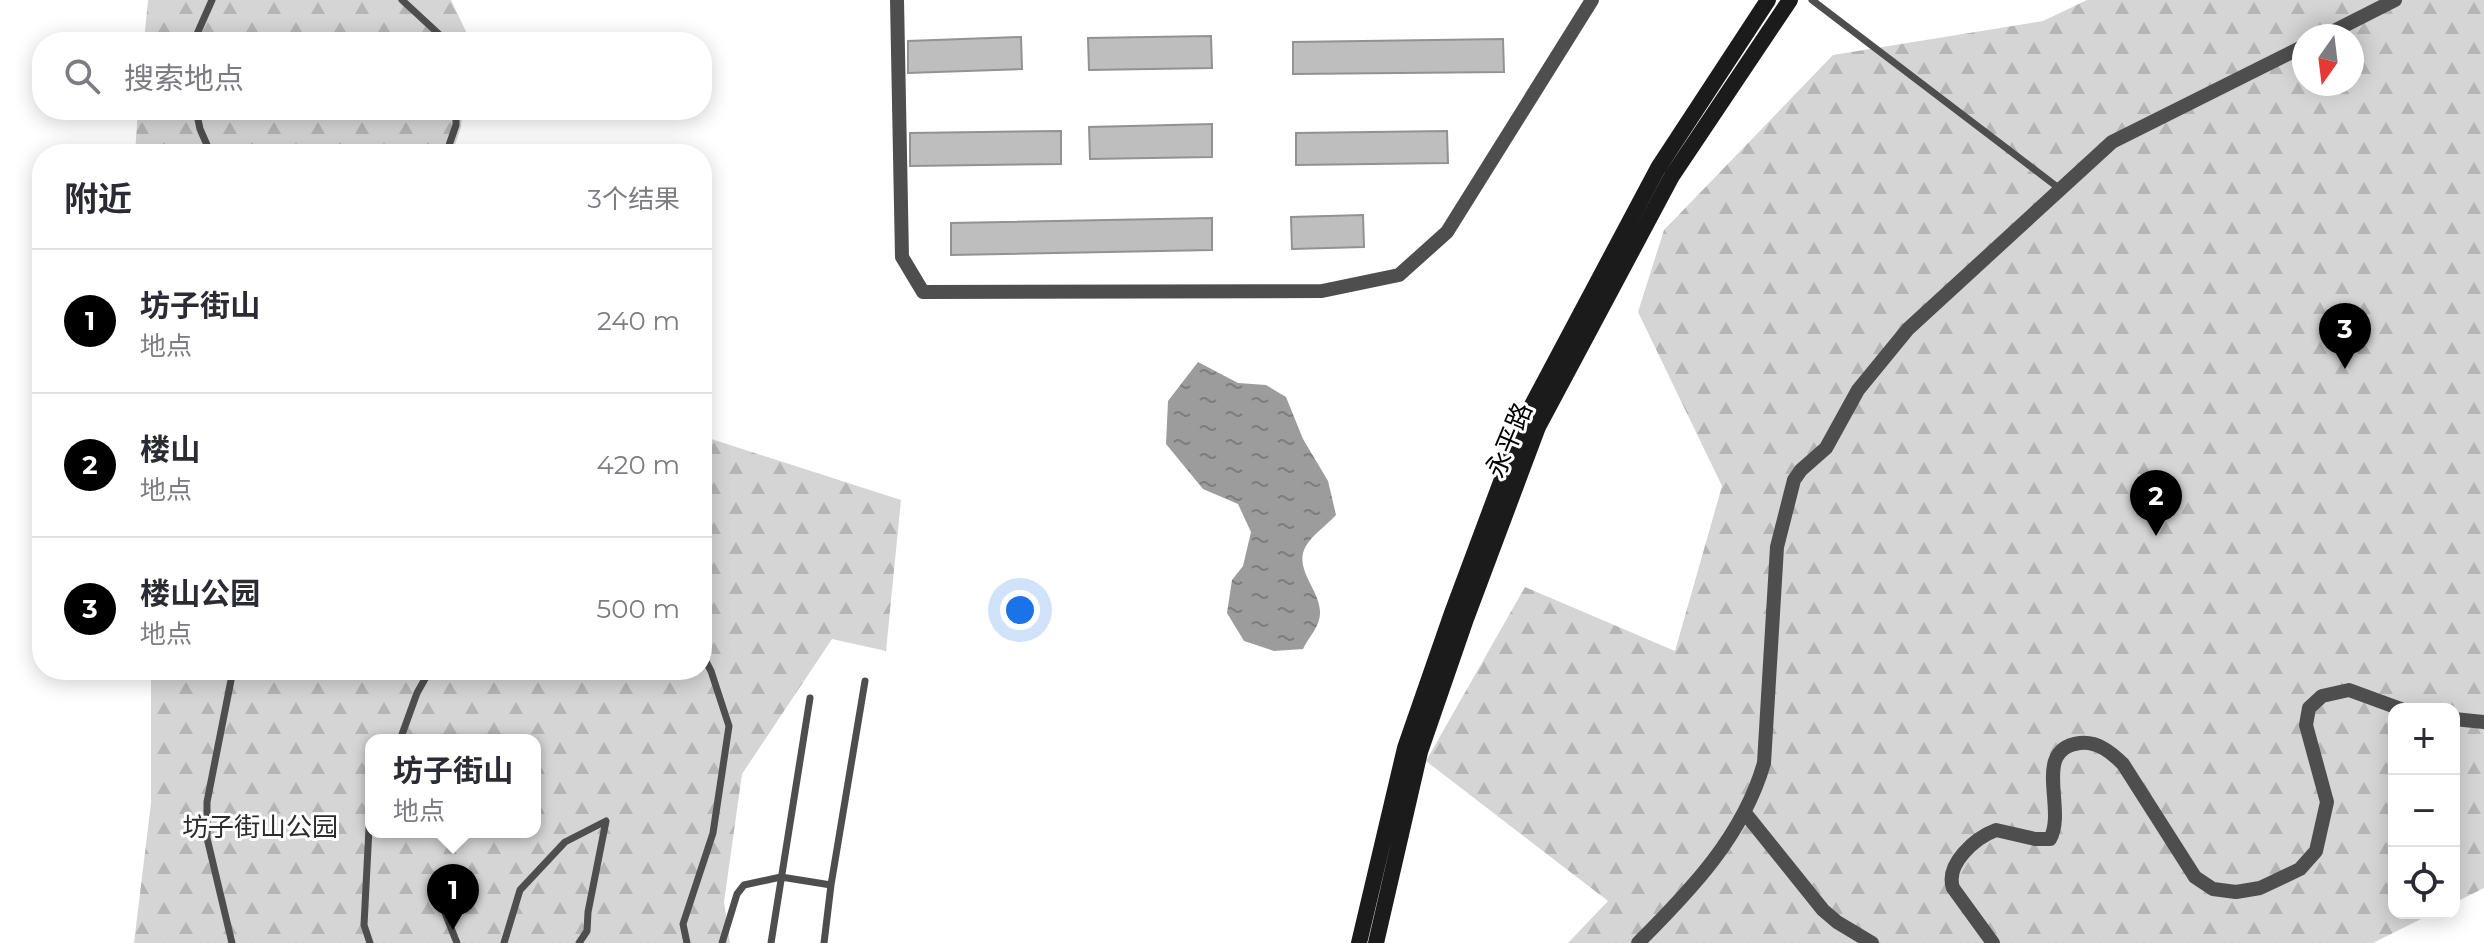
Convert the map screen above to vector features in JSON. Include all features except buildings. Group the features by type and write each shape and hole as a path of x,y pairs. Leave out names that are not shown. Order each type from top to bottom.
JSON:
{"main road":[{"name":"永平路","path":"1359,943 1405,748 1524,420 1658,168 1768,0"},
{"name":"永平路","path":"1376,943 1420,752 1538,427 1672,176 1790,0"}],"street":[{"path":"897,0 902,257 923,292 1322,291 1399,275 1447,232 1592,0"},
{"path":"2348,24 2395,0"},
{"path":"1638,943 1693,888 1740,823 1758,786 1764,763 1777,547 1794,480 1826,448 1858,390 1908,329 2112,142 2292,52"},
{"path":"1993,943 1953,888 1950,880 1954,867 1971,845 1996,830 2035,839 2050,839 2055,826 2053,774 2056,756 2068,745 2086,742 2109,750 2123,764 2195,877 2213,889 2236,892 2260,888 2300,869 2316,851 2327,802 2306,725 2309,708 2322,696 2349,690 2388,704"},
{"path":"2460,720 2484,722"},
{"path":"1745,813 1823,910 1872,943"}],"lane":[{"path":"198,32 212,0"},
{"path":"402,0 437,32"},
{"path":"1812,0 2060,189"},
{"path":"198,120 207,144"},
{"path":"449,144 456,120"},
{"path":"687,943 683,924 713,833 729,726 712,674"},
{"path":"231,680 207,802 207,838 232,943"},
{"path":"402,734 424,680"},
{"path":"824,943 865,681"},
{"path":"771,943 810,698"},
{"path":"504,943 520,890 565,842 606,821 587,931 579,943"},
{"path":"368,838 364,925 370,943"},
{"path":"722,943 740,889 756,881 781,877 831,885"},
{"path":"434,885 457,943"}],"green space":[{"path":"148,0 451,0 466,32 145,32"},
{"path":"2087,0 2484,0 2484,888 2460,900 2460,703 2388,703 2388,919 2421,919 2373,943 1568,943 1608,901 1426,761 1525,587 1675,651 1722,486 1638,312 1664,230 1833,55 2043,21"},
{"path":"137,120 462,120 455,144 136,144"},
{"name":"坊子街山公园","path":"712,439 901,500 886,651 832,639 742,774 724,902 730,943 134,943 151,803 151,680 712,680"}],"water":[{"path":"1198,362 1238,383 1266,385 1286,397 1303,439 1328,481 1336,515 1312,538 1303,554 1304,570 1319,603 1320,616 1303,649 1274,651 1244,641 1227,613 1232,580 1243,566 1251,532 1238,504 1203,489 1166,444 1168,401"}],"place":[{"name":"楼山公园","path":"2345,369"},
{"name":"楼山","path":"2156,536"},
{"name":"坊子街山","path":"453,930"}]}
